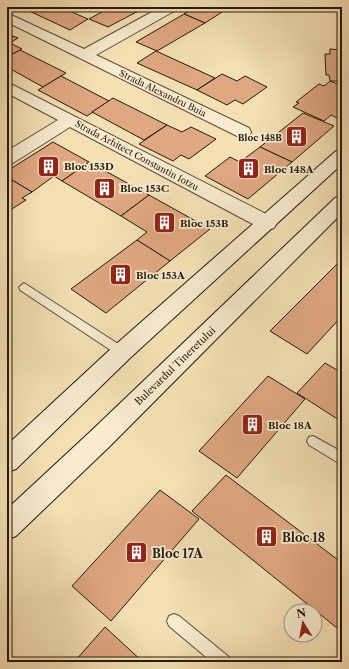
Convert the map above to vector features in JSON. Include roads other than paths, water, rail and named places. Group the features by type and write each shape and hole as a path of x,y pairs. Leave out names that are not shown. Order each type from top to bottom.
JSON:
{"street":[{"path":"84,55 171,7"},
{"name":"Strada Alexandru Buia","path":"7,17 243,132"},
{"name":"Strada Arhitect Constantin Iotzu","path":"7,88 267,223"},
{"path":"7,159 70,120"},
{"path":"7,461 122,352 342,155"},
{"name":"Bulevardul Tineretului","path":"7,527 106,434 342,202"}],"lane":[{"path":"24,287 122,352"},
{"path":"313,440 342,459"},
{"path":"174,621 224,662"}],"place":[{"name":"Bloc 148B","path":"297,137"},
{"name":"Bloc 153D","path":"48,166"},
{"name":"Bloc 148A","path":"249,169"},
{"name":"Bloc 153C","path":"105,188"},
{"name":"Bloc 153B","path":"165,223"},
{"name":"Bloc 153A","path":"121,275"},
{"name":"Bloc 18A","path":"253,425"},
{"name":"Bloc 18","path":"266,537"},
{"name":"Bloc 17A","path":"136,553"}]}
